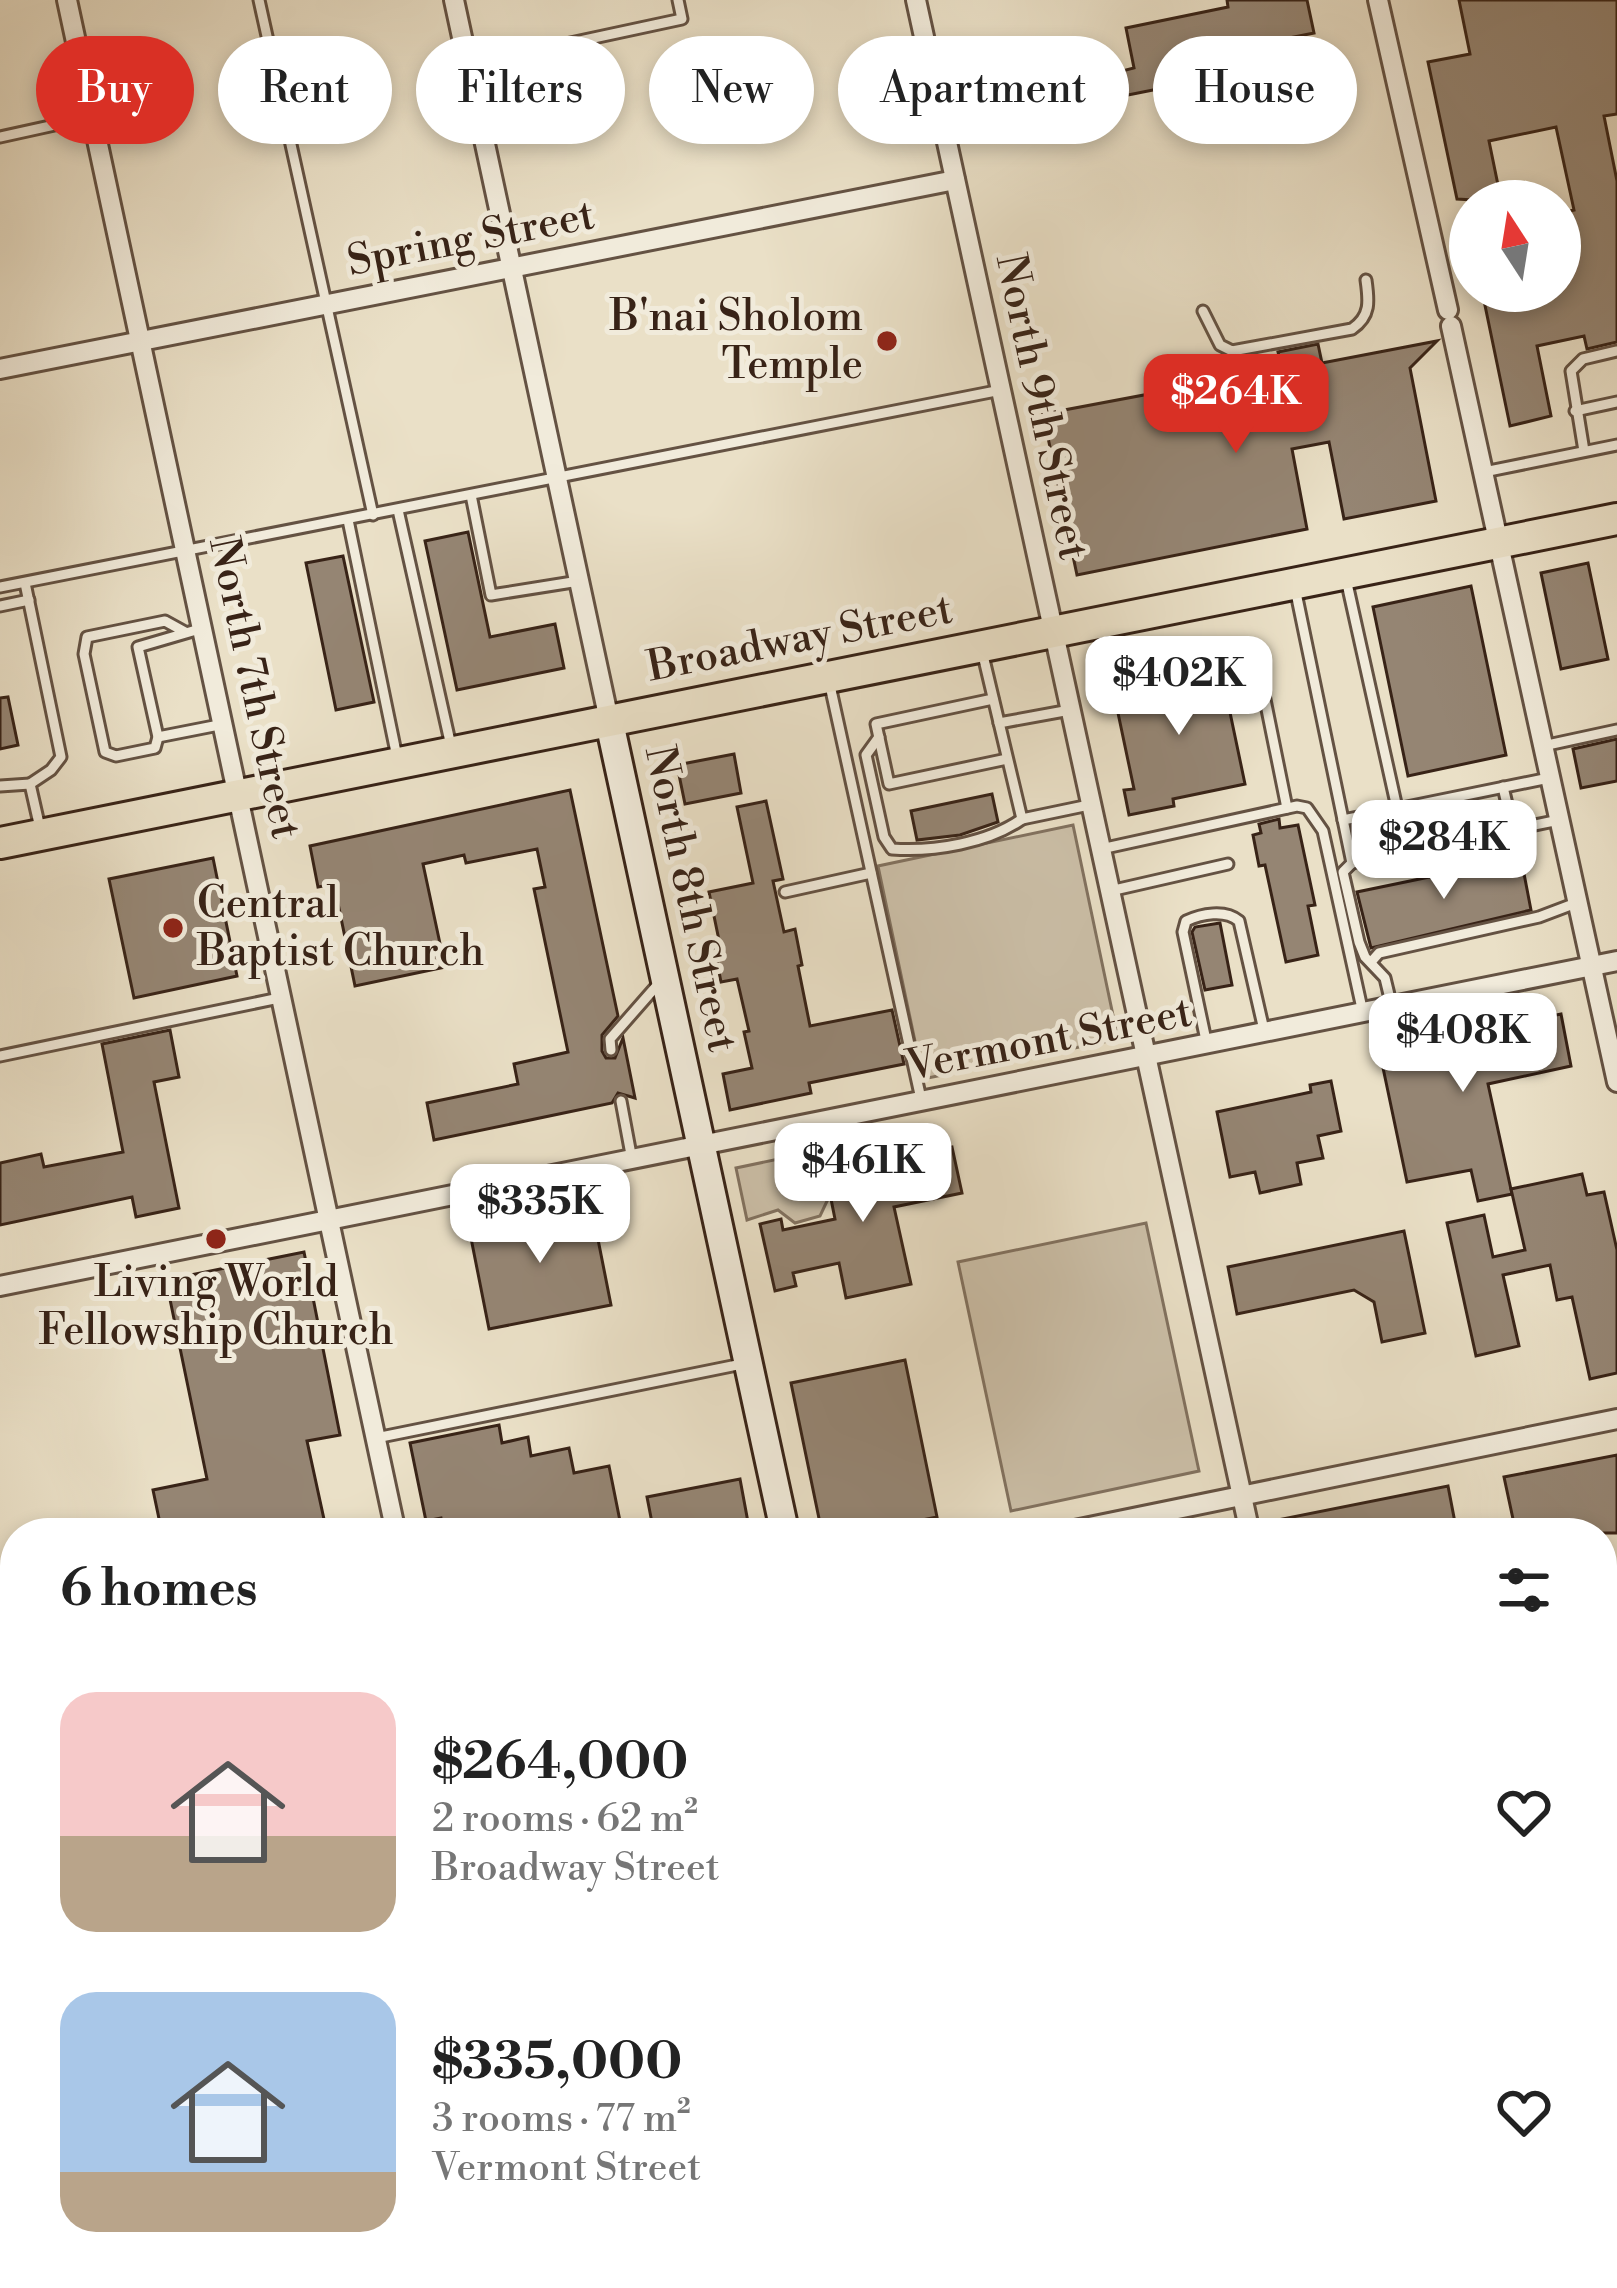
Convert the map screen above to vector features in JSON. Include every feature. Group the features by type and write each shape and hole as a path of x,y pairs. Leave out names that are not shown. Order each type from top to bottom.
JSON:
{"main road":[{"name":"Broadway Street","path":"0,843 1617,519"}],"street":[{"name":"North 7th Street","path":"67,0 75,36"},
{"name":"North 8th Street","path":"454,0 462,36"},
{"name":"North 9th Street","path":"916,0 1246,1518"},
{"path":"1378,0 1617,1082"},
{"name":"North 7th Street","path":"98,144 187,552 194,630 240,794 393,1518"},
{"name":"North 8th Street","path":"485,144 782,1518"},
{"name":"Spring Street","path":"0,369 955,180"},
{"name":"Vermont Street","path":"0,1286 1617,961"},
{"path":"1133,1518 1617,1419"}],"lane":[{"path":"259,0 373,515"},
{"path":"601,36 682,19 678,0"},
{"path":"0,137 36,129"},
{"path":"1203,311 1220,345 1244,350 1352,329 1364,322 1369,304 1366,280"},
{"path":"1584,452 1570,381 1575,364 1617,351"},
{"path":"0,587 1001,390"},
{"path":"1576,411 1617,402"},
{"path":"1484,472 1617,445"},
{"path":"471,495 491,596 579,581"},
{"path":"398,510 452,752"},
{"path":"348,520 398,762"},
{"path":"1345,573 1397,808"},
{"path":"0,786 30,784 61,757 25,583"},
{"path":"1294,583 1352,863"},
{"path":"0,606 28,600"},
{"path":"165,621 194,630 138,646 158,736 155,748 116,756 105,752 85,654 87,637 165,621"},
{"path":"981,646 1022,819"},
{"path":"1258,665 1288,808"},
{"path":"828,676 922,1102"},
{"path":"993,699 876,724 879,737 890,784 1007,759"},
{"path":"999,723 1071,710"},
{"path":"158,736 224,724"},
{"path":"1543,746 1617,730"},
{"path":"879,737 866,755 884,837 892,849 917,850 1002,833 1022,819 1091,804"},
{"path":"1343,820 1550,778"},
{"path":"30,784 41,835"},
{"path":"1503,787 1513,830"},
{"path":"1101,849 1288,808 1307,808 1323,831 1363,1013"},
{"path":"1392,1007 1385,978 1359,942 1345,866 1559,820"},
{"path":"1110,891 1228,864"},
{"path":"785,892 871,873"},
{"path":"1371,962 1379,952 1539,917 1577,902"},
{"path":"1207,1045 1183,932 1186,921 1193,918 1219,913 1239,921 1265,1033"},
{"path":"611,1050 610,1039 664,978"},
{"path":"0,1056 284,997"},
{"path":"621,1101 632,1160"},
{"path":"376,1438 748,1363"}],"shaded area":[{"path":"1073,825 1118,1039 923,1079 878,866"},
{"path":"812,1152 834,1158 838,1190 820,1216 795,1223 778,1210 747,1220 736,1168"},
{"path":"1146,1223 1199,1471 1011,1511 958,1262"}],"building":[{"path":"1227,0 1307,0 1314,33 1153,36 1153,90 1129,95 1129,69 1134,68 1126,28 1228,7"},
{"path":"1459,0 1617,0 1617,114 1604,116 1617,181 1617,342 1587,349 1584,336 1537,346 1551,416 1510,426 1486,312 1581,312 1581,180 1567,180 1556,127 1489,141 1497,180 1453,180 1428,62 1470,54"},
{"path":"1437,341 1410,368 1436,501 1344,519 1329,442 1292,449 1307,529 1077,575 1043,414 1282,369 1278,352 1318,344 1322,363"},
{"path":"468,532 490,637 555,624 564,668 457,690 425,541"},
{"path":"343,556 374,702 336,710 306,563"},
{"path":"1588,563 1608,659 1561,669 1541,573"},
{"path":"1471,586 1506,755 1408,776 1373,607"},
{"path":"1219,660 1245,784 1173,799 1174,806 1129,815 1124,790 1134,789 1114,694 1157,685 1155,673"},
{"path":"8,697 18,745 0,749 0,698"},
{"path":"1617,739 1617,781 1581,788 1573,749"},
{"path":"734,754 741,793 685,804 677,765"},
{"path":"570,790 618,1016 602,1035 602,1051 606,1058 615,1058 623,1038 635,1098 618,1093 612,1103 434,1140 427,1103 518,1084 514,1064 568,1052 534,889 545,887 537,849 466,863 464,855 423,864 445,967 355,986 334,884 318,887 310,846"},
{"path":"992,794 998,822 960,835 917,840 911,811"},
{"path":"766,801 783,879 773,881 784,932 795,929 810,1026 892,1010 904,1064 809,1083 811,1093 730,1110 723,1074 752,1068 744,1032 749,1031 737,979 721,982 714,946 720,945 709,892 753,883 737,807"},
{"path":"1279,819 1280,828 1298,825 1315,905 1308,906 1318,955 1286,962 1265,865 1259,866 1253,835 1261,833 1259,824"},
{"name":"Central Baptist Church","path":"213,858 237,976 134,998 109,879"},
{"path":"1521,858 1531,910 1371,948 1357,892"},
{"path":"1220,923 1232,985 1205,990 1192,932 1195,927"},
{"path":"1561,1014 1571,1066 1488,1084 1512,1194 1478,1201 1471,1170 1407,1182 1378,1044 1475,1022 1477,1031"},
{"path":"170,1030 179,1077 154,1082 179,1208 136,1217 132,1197 0,1225 0,1163 41,1154 44,1167 123,1152 102,1044"},
{"path":"1331,1081 1341,1131 1318,1136 1323,1158 1297,1163 1301,1184 1260,1193 1255,1172 1230,1177 1217,1112 1311,1092 1310,1085"},
{"path":"952,1147 962,1193 894,1207 911,1284 846,1298 839,1263 793,1273 796,1286 775,1291 760,1224 781,1219 783,1230 835,1219 831,1199 847,1195 841,1171"},
{"path":"1582,1174 1587,1195 1604,1192 1617,1250 1617,1373 1590,1379 1572,1297 1557,1300 1550,1265 1503,1275 1519,1346 1476,1356 1447,1223 1484,1215 1493,1257 1525,1250 1511,1189"},
{"path":"591,1204 611,1305 489,1329 469,1228"},
{"path":"1404,1231 1425,1333 1382,1342 1374,1302 1354,1290 1237,1314 1228,1267"},
{"path":"304,1252 340,1435 307,1441 324,1518 159,1518 153,1490 207,1479 166,1280"},
{"path":"905,1360 937,1517 819,1518 791,1383"},
{"path":"499,1425 502,1443 528,1437 531,1456 569,1448 574,1473 609,1466 619,1518 425,1518 410,1443"},
{"path":"1617,1455 1617,1518 1513,1518 1504,1477"},
{"path":"740,1479 747,1518 651,1518 647,1497"},
{"path":"1448,1486 1454,1518 1287,1518"}],"place":[{"name":"B'nai Sholom Temple","path":"887,341"},
{"name":"Central Baptist Church","path":"173,928"},
{"name":"Living World Fellowship Church","path":"216,1239"}]}
